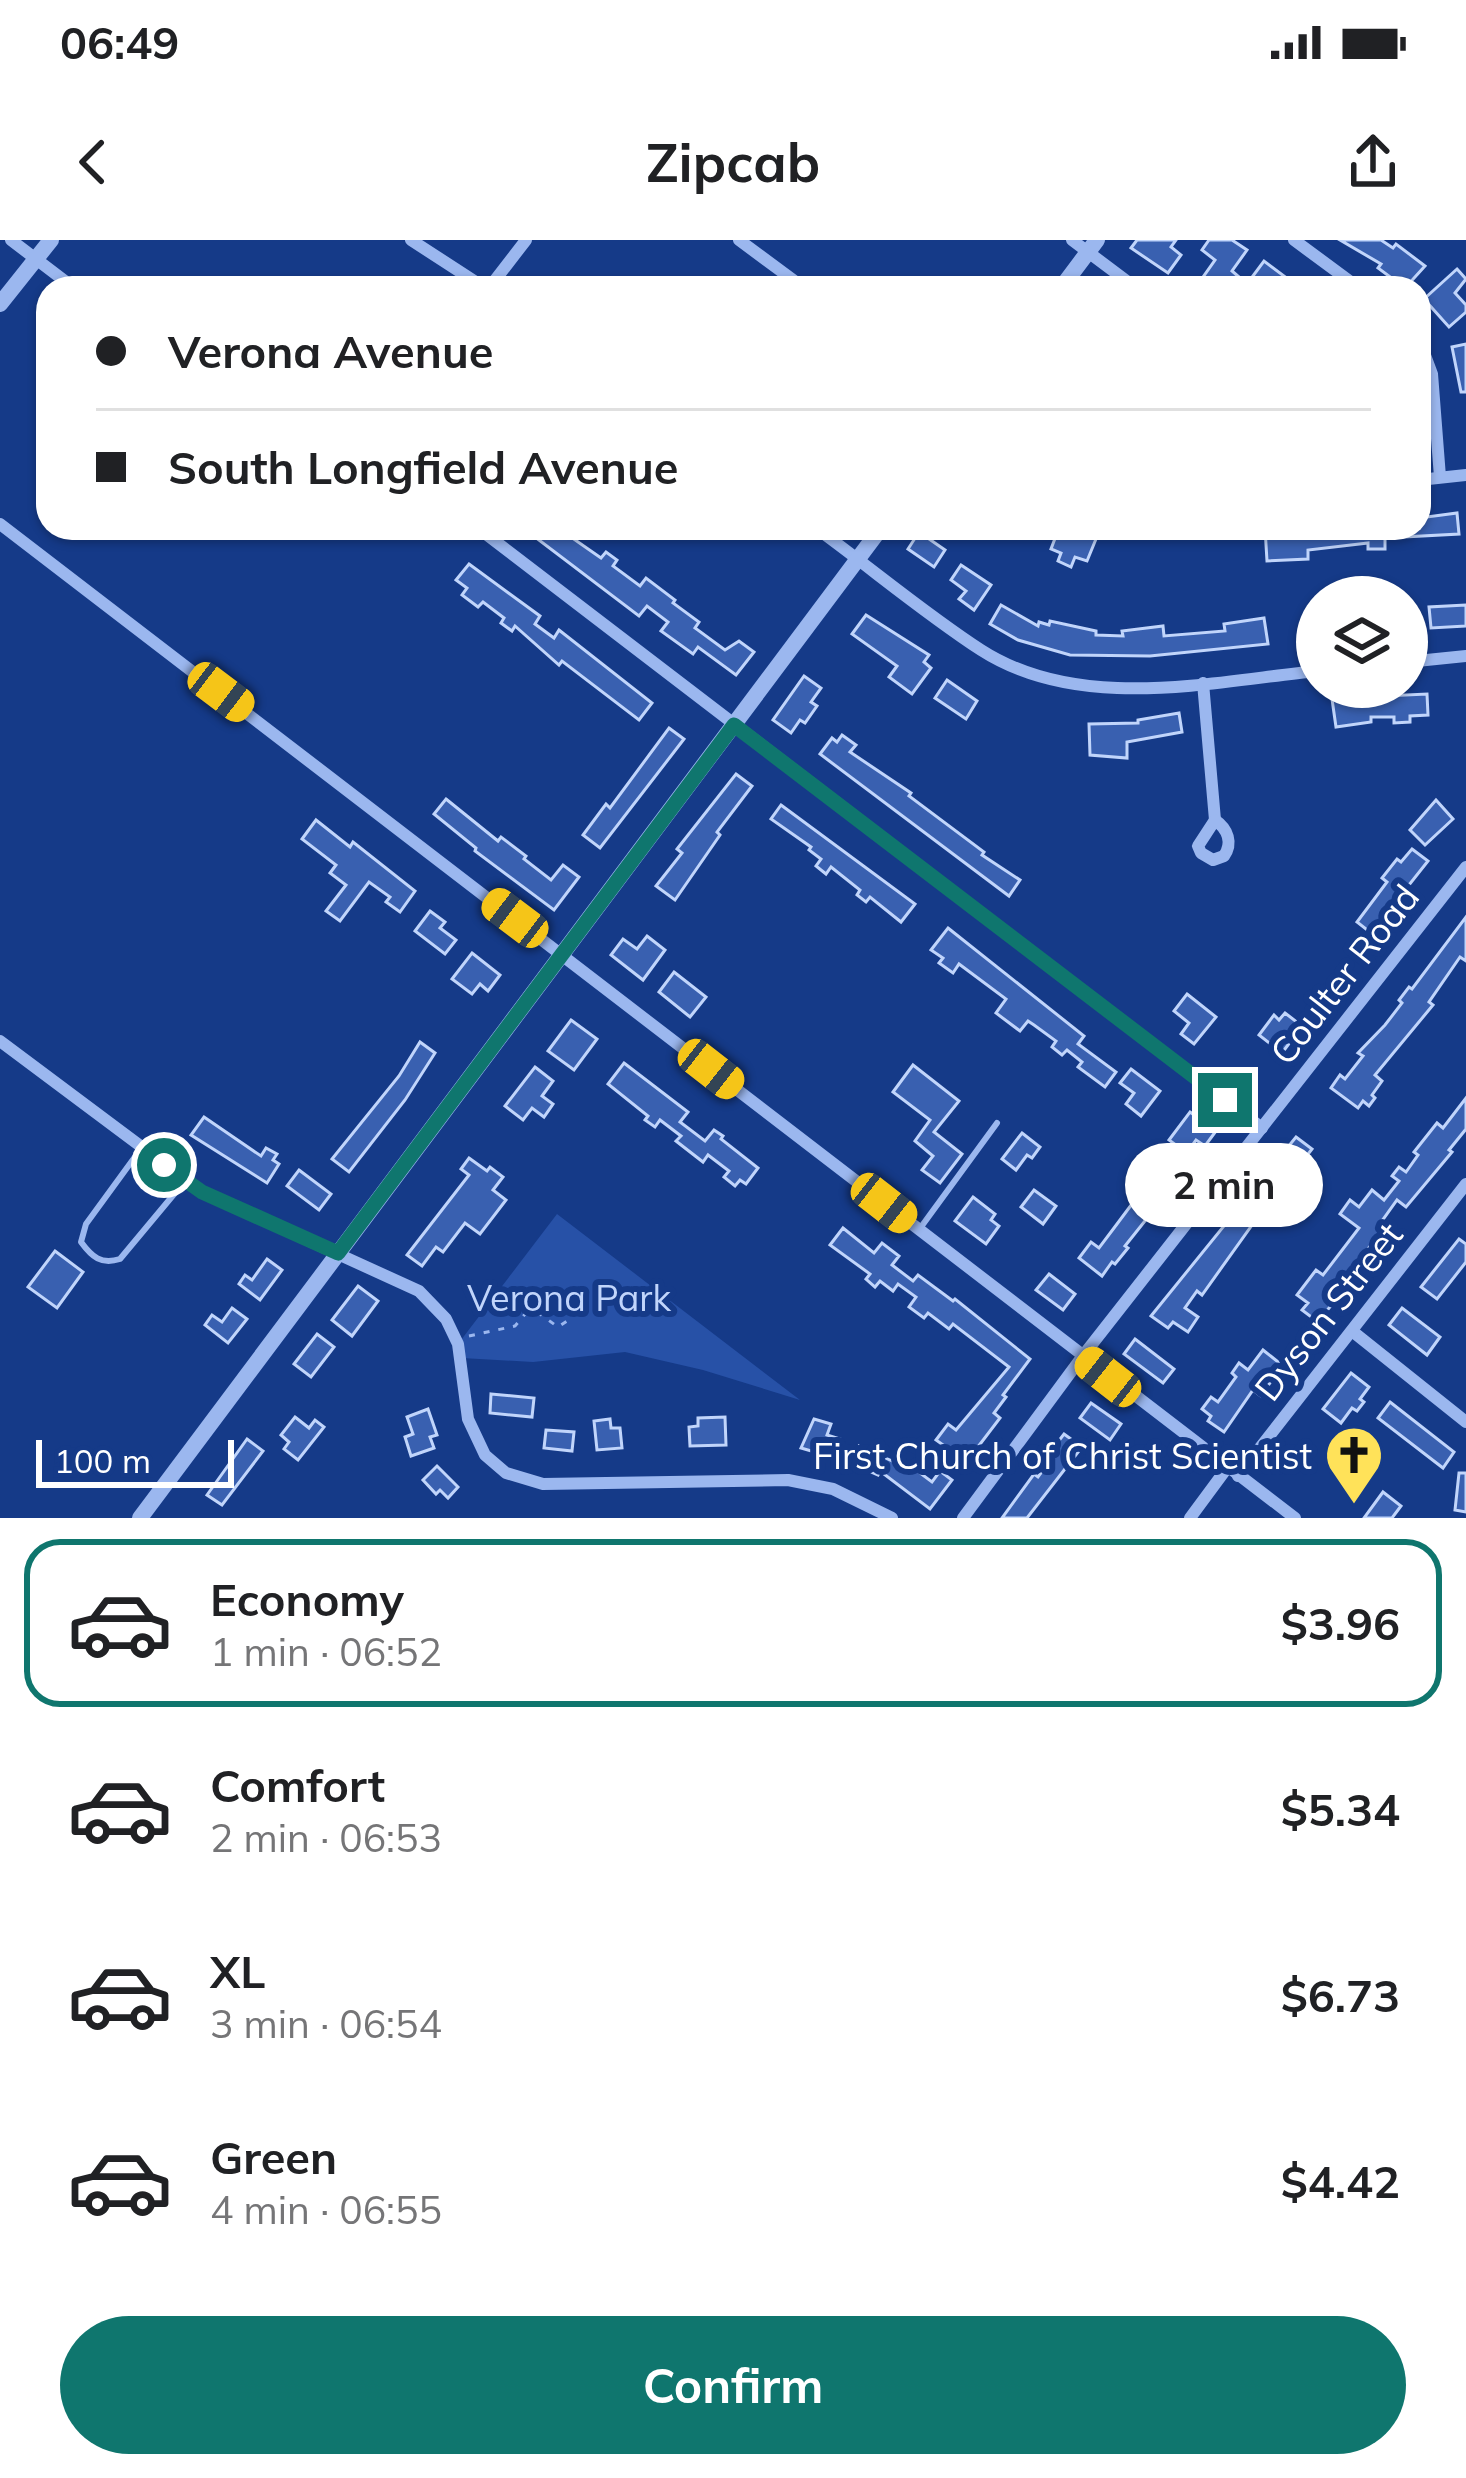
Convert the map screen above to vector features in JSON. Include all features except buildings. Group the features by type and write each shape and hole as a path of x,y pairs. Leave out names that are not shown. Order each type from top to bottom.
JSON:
{"street":[{"path":"10,240 57,276"},
{"path":"0,304 51,240"},
{"path":"411,240 468,276"},
{"path":"497,276 526,240"},
{"path":"739,240 788,276"},
{"path":"1072,240 1093,246 1124,276"},
{"path":"1294,240 1344,276"},
{"path":"1070,276 1093,246"},
{"path":"1431,371 1440,477"},
{"path":"1431,478 1466,476"},
{"path":"0,524 1295,1518"},
{"path":"494,540 1262,1128"},
{"path":"833,540 982,650 1023,670 1090,687 1296,673"},
{"path":"140,1518 871,540"},
{"path":"1428,660 1466,656"},
{"path":"1203,682 1215,820"},
{"name":"Coulter Road","path":"963,1518 1082,1357 1466,867"},
{"path":"0,1041 202,1192 419,1291 446,1319 456,1340 473,1435 492,1463 521,1480 543,1484 788,1480 833,1489 892,1518"},
{"name":"Dyson Street","path":"1190,1518 1352,1331 1466,1184"},
{"path":"1352,1331 1466,1422"}],"lane":[{"path":"919,1230 997,1123"},
{"path":"142,1148 86,1224 81,1242 92,1257 110,1262 120,1259 185,1181"}],"path":[{"path":"456,1340 515,1325 526,1312 537,1312 558,1327 567,1321"}],"green space":[{"name":"Verona Park","path":"557,1214 800,1400 625,1352 533,1362 462,1358 458,1344"}],"place":[{"name":"First Church of Christ Scientist","path":"1354,1506"}],"route":[{"path":"164,1165 202,1192 338,1253 734,725 1225,1100"}]}
